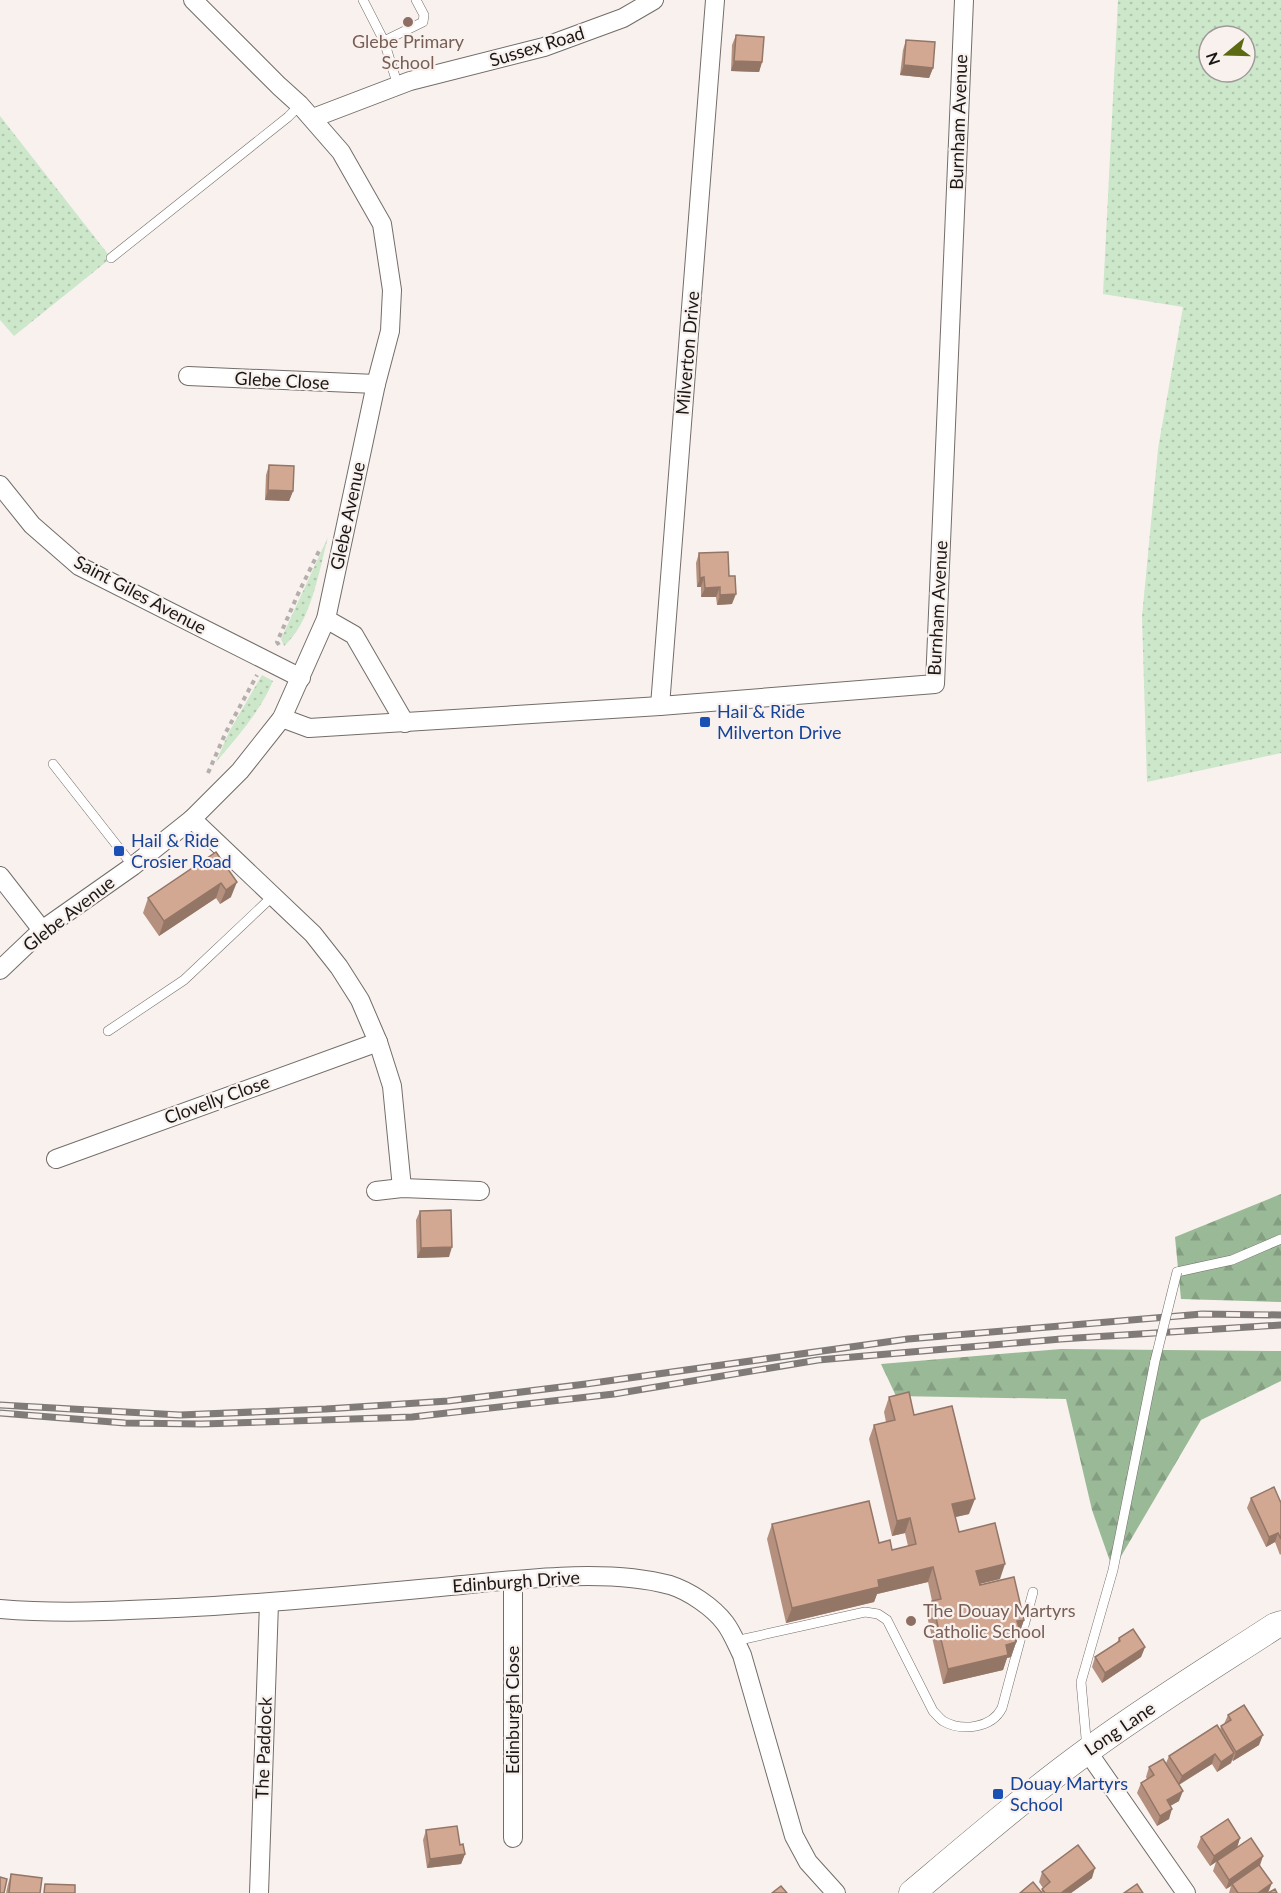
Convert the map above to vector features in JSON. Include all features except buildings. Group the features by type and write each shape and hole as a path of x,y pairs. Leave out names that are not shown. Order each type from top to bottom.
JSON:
{"main road":[{"name":"Long Lane","path":"912,1893 1008,1811 1087,1751 1281,1624"}],"street":[{"name":"Glebe Avenue","path":"0,970 42,930 133,866 192,819 240,771 282,718 326,619 376,384 390,331 392,290 382,224 341,152 306,112 193,0"},
{"name":"Sussex Road","path":"306,112 544,47 623,18 654,0"},
{"name":"Milverton Drive","path":"660,706 715,0"},
{"name":"Burnham Avenue","path":"282,718 309,728 660,706 935,684 964,0"},
{"name":"Glebe Close","path":"189,376 376,384"},
{"name":"Saint Giles Avenue","path":"0,485 32,525 80,566 300,678"},
{"path":"326,619 354,635 405,723"},
{"path":"192,819 313,934 339,967 360,1000 378,1042 392,1086 402,1188"},
{"path":"0,876 42,930"},
{"name":"Clovelly Close","path":"56,1159 378,1042"},
{"path":"376,1191 402,1188 480,1191"},
{"name":"Edinburgh Drive","path":"0,1609 45,1613 108,1612 268,1603 513,1581 593,1577 635,1579 672,1586 702,1601 725,1623 735,1641 742,1655 794,1836 808,1862 836,1893"},
{"name":"Edinburgh Close","path":"513,1581 513,1838"},
{"name":"The Paddock","path":"259,1893 268,1603"},
{"path":"1087,1751 1186,1893"}],"lane":[{"path":"363,0 384,41 398,86"},
{"path":"384,41 423,22 424,15 416,0"},
{"path":"111,258 306,112"},
{"path":"53,764 133,866"},
{"path":"108,1031 184,980 273,896"},
{"path":"1087,1751 1081,1682 1113,1570 1155,1361 1177,1272 1232,1260 1281,1239"},
{"path":"735,1641 865,1612 878,1614 888,1620 933,1711 942,1720 955,1726 977,1726 993,1720 1002,1708 1033,1592"}],"path":[{"path":"282,650 277,642 325,541"},
{"path":"208,773 226,732 260,669"}],"green space":[{"path":"1118,0 1281,0 1281,753 1147,782 1142,617 1158,449 1183,307 1103,294"},
{"path":"0,116 111,258 14,336 0,320"},
{"path":"328,537 313,596 301,624 284,646 281,639"},
{"path":"262,675 273,681 268,692 248,724 216,762 229,732"},
{"path":"1281,1194 1281,1302 1181,1299 1175,1237"},
{"path":"1061,1349 1281,1351 1281,1381 1201,1420 1113,1570 1092,1510 1066,1399 896,1396 881,1364"}],"railway":[{"path":"0,1405 180,1415 448,1401 908,1339 1202,1314 1281,1315"},
{"path":"0,1413 125,1423 202,1424 412,1417 614,1394 818,1360 1061,1339 1281,1325"}],"place":[{"name":"Glebe Primary School","path":"408,22"},
{"name":"Hail & Ride Milverton Drive","path":"705,722"},
{"name":"Hail & Ride Crosier Road","path":"119,851"},
{"name":"The Douay Martyrs Catholic School","path":"911,1621"},
{"name":"Douay Martyrs School","path":"998,1794"}]}
